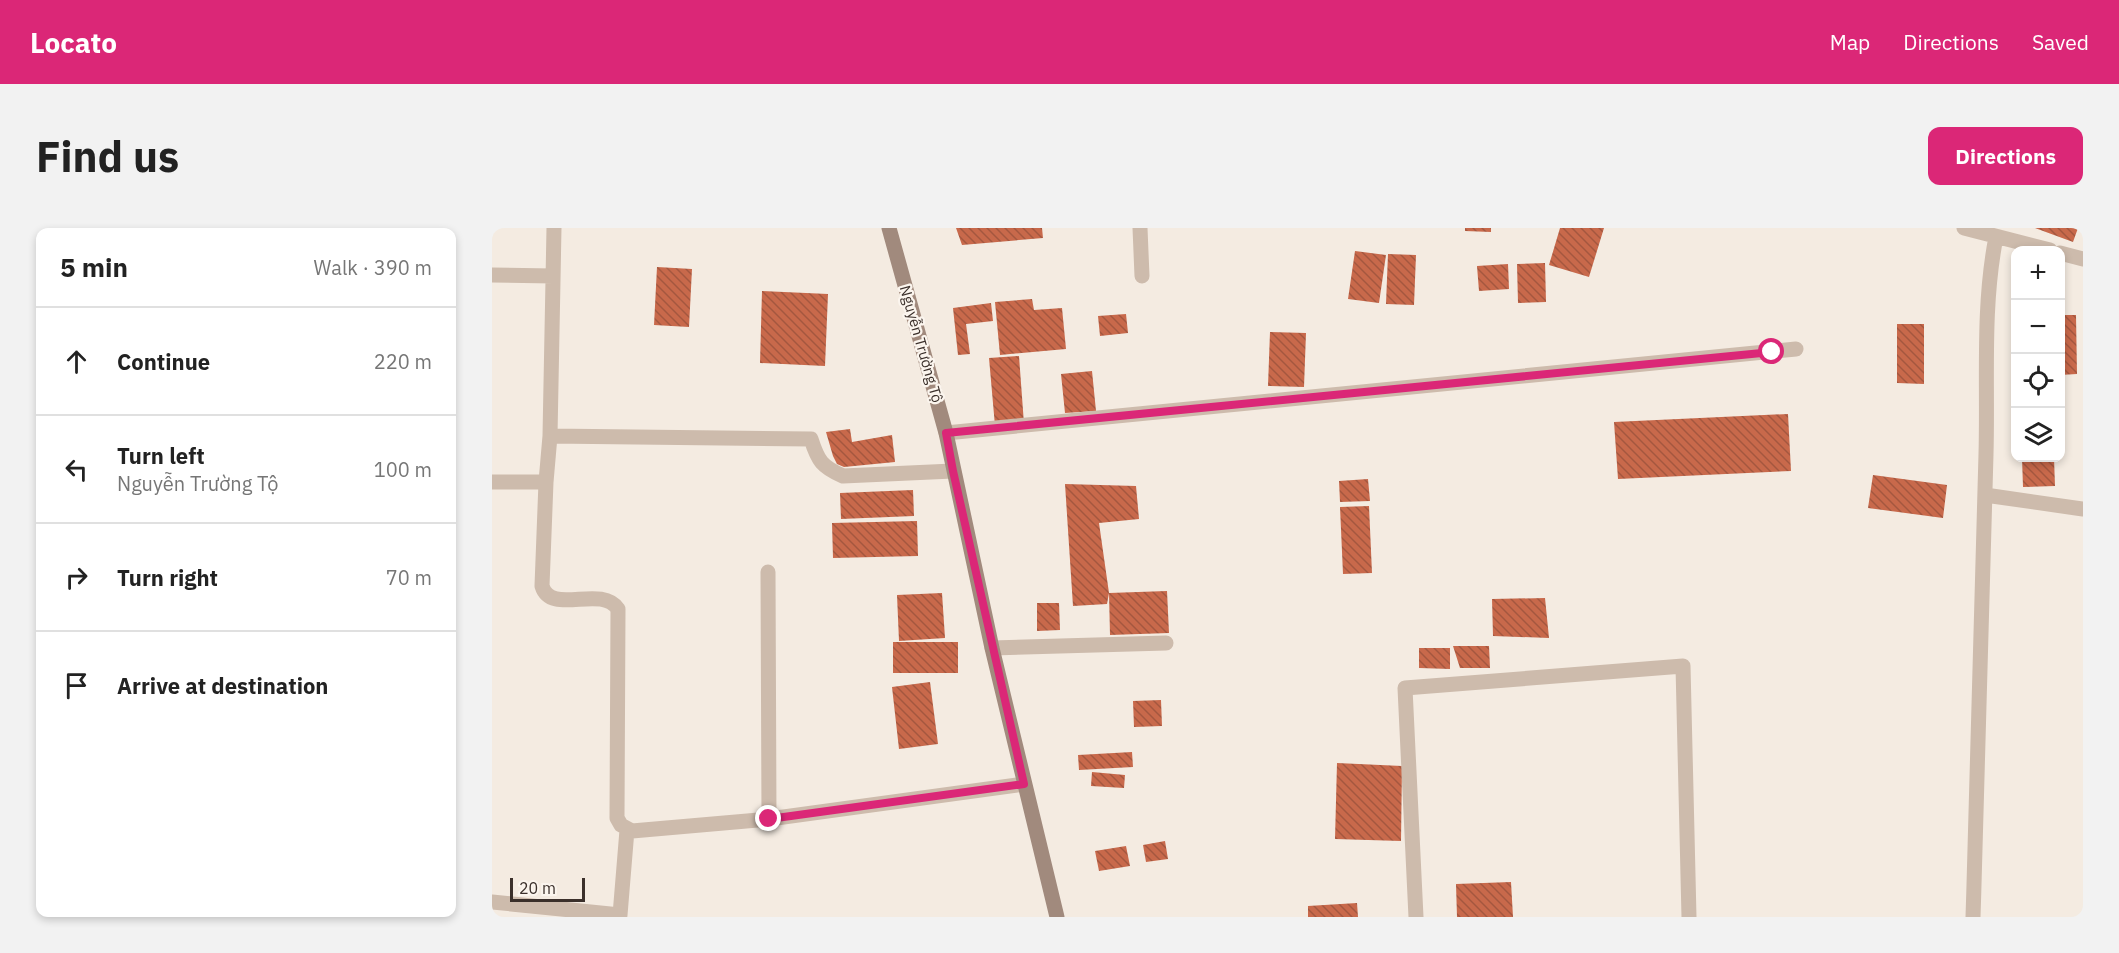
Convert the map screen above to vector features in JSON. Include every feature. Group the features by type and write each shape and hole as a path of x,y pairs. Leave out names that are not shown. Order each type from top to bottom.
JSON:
{"main road":[{"name":"Nguyễn Trường Tộ","path":"888,228 946,433 992,648 1057,917"}],"street":[{"path":"554,228 550,436 546,482 543,586 544,591 559,600 608,599 619,613 617,818 621,825 627,830 769,819 1024,784"},
{"path":"1140,228 1142,276"},
{"path":"1964,228 2033,246"},
{"path":"1973,917 1989,285 1996,237"},
{"path":"2065,254 2083,259"},
{"path":"492,275 553,276"},
{"path":"946,433 1796,349"},
{"path":"550,436 811,439 817,457 828,469 843,476 953,471"},
{"path":"492,483 546,482"},
{"path":"1985,495 2083,509"},
{"path":"768,572 769,819"},
{"path":"992,648 1166,643"},
{"path":"1416,917 1405,688 1683,666 1689,917"},
{"path":"492,902 620,915 627,830"}],"building":[{"path":"956,228 1042,228 1043,238 962,245"},
{"path":"1465,228 1491,228 1491,232 1465,231"},
{"path":"1560,228 1604,228 1589,277 1549,265"},
{"path":"2035,228 2078,228 2073,242"},
{"path":"1355,251 1386,255 1379,303 1348,299"},
{"path":"1388,254 1416,255 1414,305 1386,304"},
{"path":"1545,263 1546,302 1518,303 1517,264"},
{"path":"1508,264 1509,289 1479,291 1477,266"},
{"path":"657,267 692,269 689,327 654,325"},
{"path":"762,291 828,294 825,366 760,363"},
{"path":"1032,299 1034,310 1062,308 1066,349 1000,355 995,302"},
{"path":"991,303 993,321 966,324 970,354 958,355 953,308"},
{"path":"1126,314 1128,333 1100,336 1098,316"},
{"path":"2065,315 2076,315 2077,374 2065,375"},
{"path":"1897,324 1924,324 1924,384 1897,383"},
{"path":"1270,332 1306,333 1304,387 1268,386"},
{"path":"1019,356 1024,424 995,426 989,358"},
{"path":"1092,371 1096,411 1065,413 1061,374"},
{"path":"1788,414 1791,471 1618,479 1614,422"},
{"path":"850,429 852,442 892,435 895,462 844,467 837,464 826,432"},
{"path":"2022,462 2054,462 2055,486 2023,487"},
{"path":"1873,475 1947,485 1943,518 1868,508"},
{"path":"1368,479 1370,501 1340,502 1339,481"},
{"path":"1065,484 1136,486 1139,519 1099,523 1109,593 1107,604 1073,606"},
{"path":"913,490 914,516 841,519 840,493"},
{"path":"1369,506 1372,573 1343,574 1340,507"},
{"path":"917,521 918,556 833,558 832,523"},
{"path":"1167,591 1169,633 1110,635 1109,593"},
{"path":"942,593 945,638 899,641 897,595"},
{"path":"1545,598 1549,638 1493,636 1492,599"},
{"path":"1037,603 1059,603 1060,630 1037,631"},
{"path":"893,642 958,642 958,673 893,673"},
{"path":"1453,646 1489,646 1490,668 1460,668"},
{"path":"1419,648 1450,648 1450,669 1419,668"},
{"path":"930,682 938,744 899,749 892,687"},
{"path":"1161,700 1162,726 1134,727 1133,701"},
{"path":"1132,752 1133,767 1079,770 1078,755"},
{"path":"1337,763 1402,766 1401,841 1335,839"},
{"path":"1092,772 1125,775 1124,788 1091,786"},
{"path":"1165,841 1168,859 1146,862 1143,845"},
{"path":"1126,846 1130,866 1099,871 1095,851"},
{"path":"1511,882 1513,917 1457,917 1456,884"},
{"path":"1357,903 1358,917 1308,917 1308,906"}],"route":[{"path":"769,819 1024,784 946,433 1772,352"}]}
